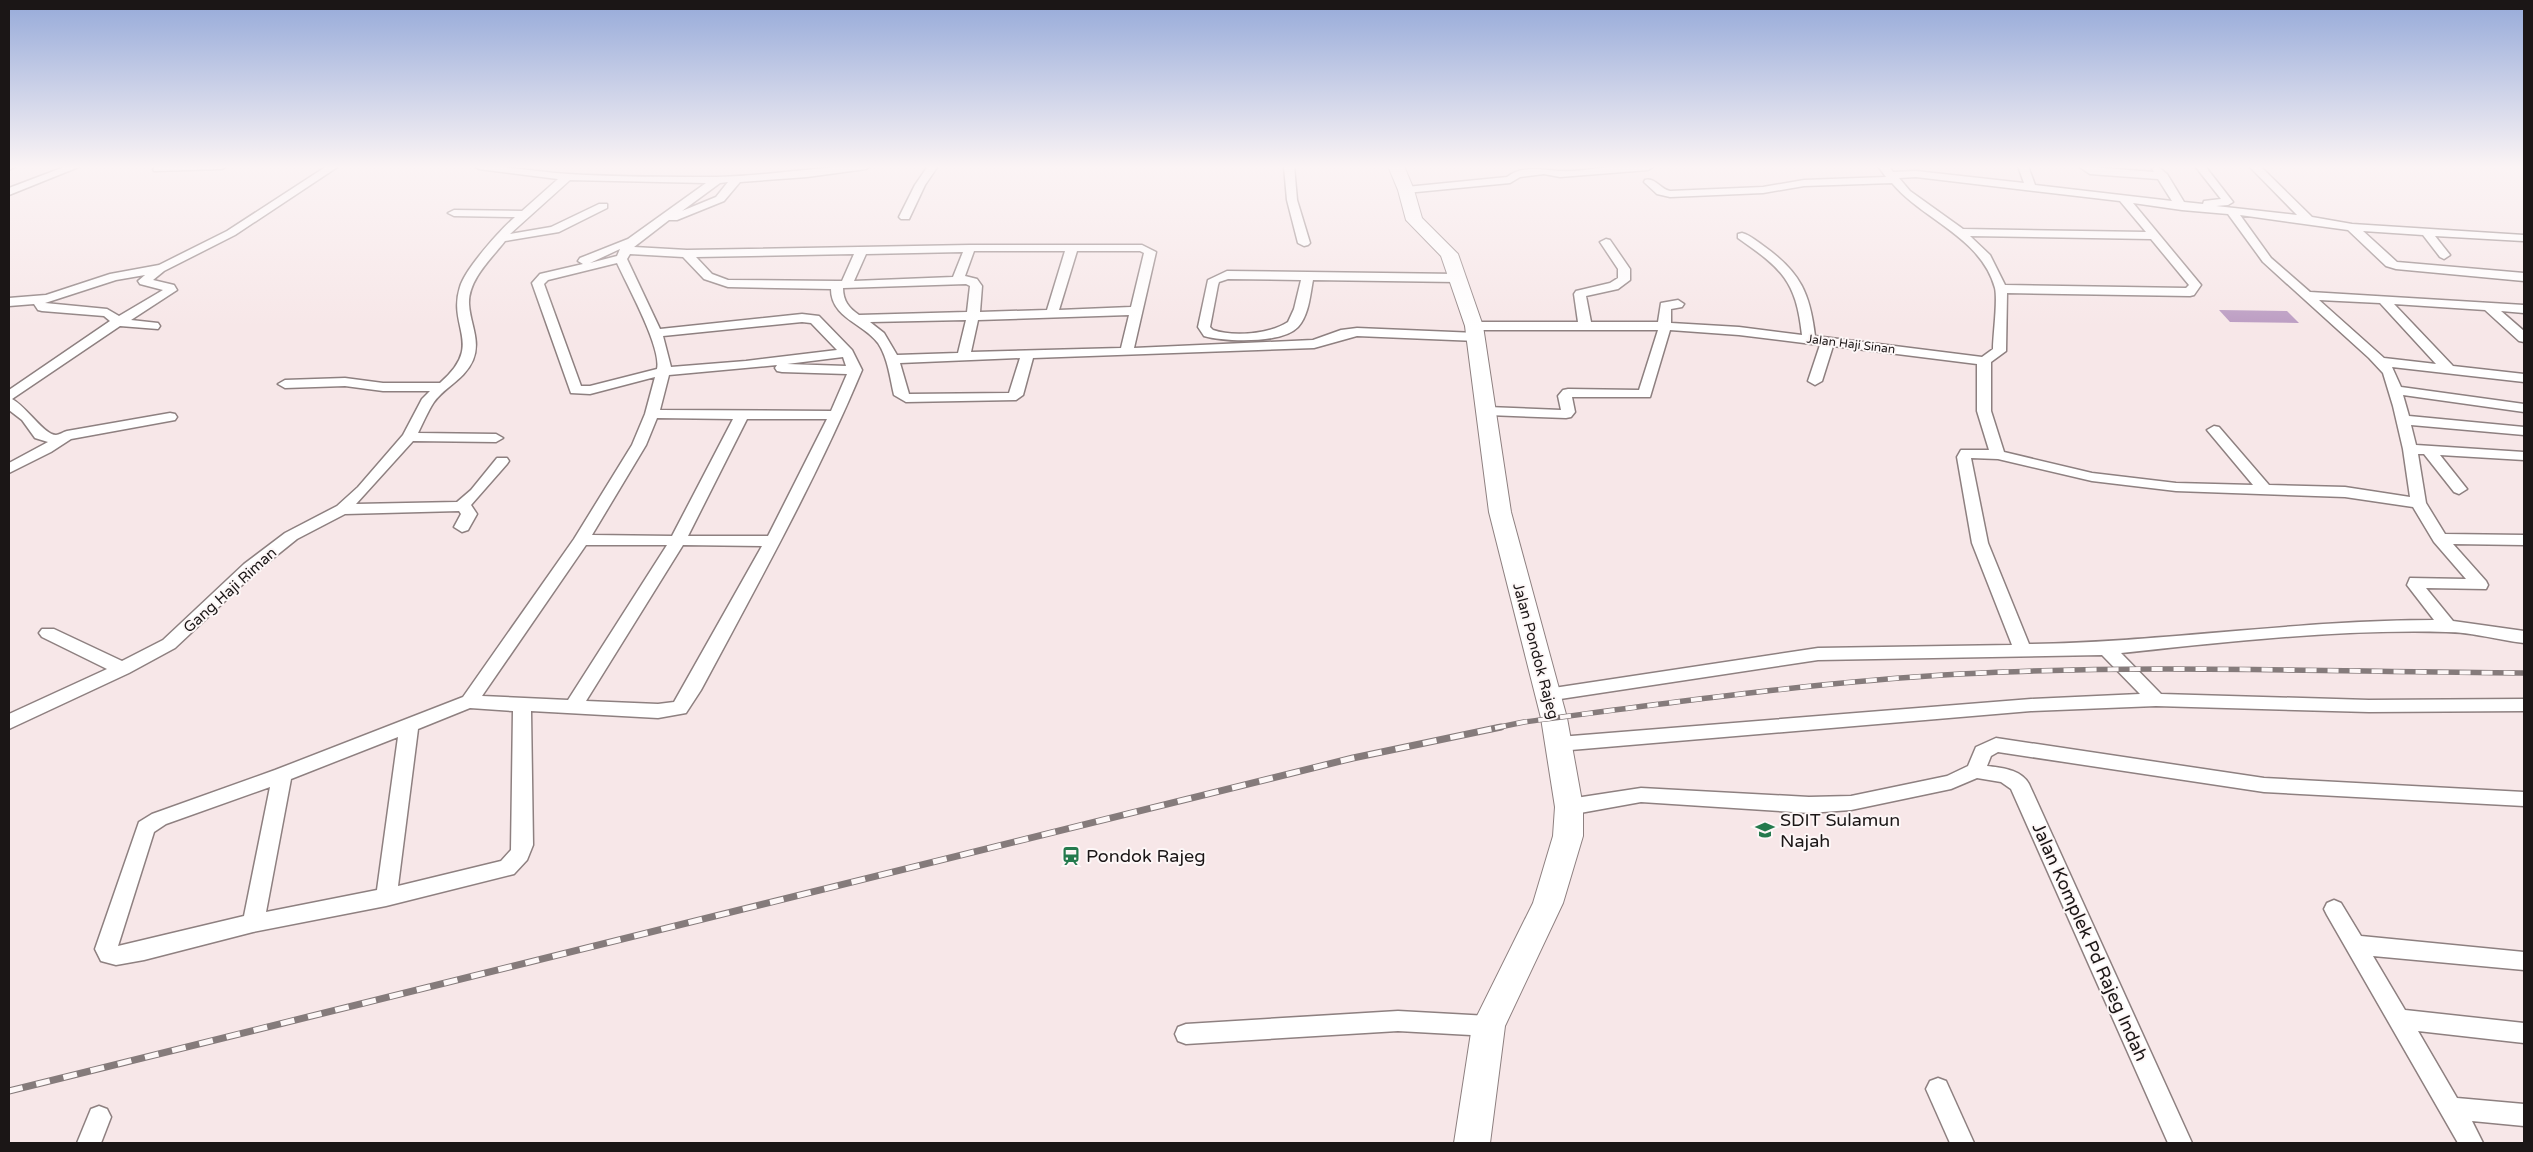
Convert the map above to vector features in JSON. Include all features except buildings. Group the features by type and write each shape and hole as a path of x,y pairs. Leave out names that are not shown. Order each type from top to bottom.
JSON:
{"main road":[{"name":"Jalan Pondok Rajeg","path":"1414,220 1450,254 1475,331 1488,411 1500,512 1559,744 1569,808 1568,836 1548,903 1489,1026 1472,1143"}],"street":[{"path":"9,396 72,351 171,290 170,288 144,281 162,268 231,233 251,220"},
{"name":"Gang Haji Riman","path":"9,722 143,660 175,639 250,568 291,536 342,509 363,490 409,437 429,399 463,368 471,344 463,303 466,286 502,238 519,220"},
{"path":"502,238 536,235 559,230 578,220"},
{"path":"661,220 626,250 544,277 538,283 576,390 590,390 664,371 746,365 847,353"},
{"path":"655,224 667,220"},
{"path":"1298,220 1304,243"},
{"path":"1943,220 1960,232 1986,257 2001,289 1999,352 1984,361 1984,411 1998,455"},
{"path":"2001,289 2190,292 2195,285 2152,236 2142,220"},
{"path":"2238,220 2267,260 2382,362 2389,372 2404,420 2418,503 2440,539 2480,585 2416,582 2416,585 2448,626"},
{"path":"2308,220 2352,226 2523,238"},
{"path":"2352,226 2390,263 2396,265 2524,277"},
{"path":"1960,232 2152,236"},
{"path":"2426,232 2444,255"},
{"path":"1742,236 1777,261 1793,279 1802,297 1809,339"},
{"path":"1585,326 1580,294 1614,286 1624,280 1624,269 1606,242"},
{"path":"562,272 611,248 688,254 970,248 1142,248 1150,252 1127,352"},
{"path":"957,281 970,248"},
{"path":"1052,313 1072,248"},
{"path":"469,702 581,540 639,445 652,414 665,363 626,250"},
{"path":"862,250 835,296 841,308 879,336 893,358 900,395 906,398 1011,397 1016,395 1028,354"},
{"path":"688,254 706,277 720,283 842,285 973,282 976,286 974,316 964,355"},
{"path":"9,302 38,301 114,277 162,268"},
{"path":"1308,277 1295,323 1283,332 1272,335 1223,336 1209,333 1204,327 1212,285 1220,277 1238,273 1308,277 1458,278"},
{"path":"2305,295 2524,309"},
{"path":"38,301 42,307 46,308 107,313 119,322 154,326"},
{"path":"2384,301 2449,370"},
{"path":"1488,411 1566,414 1568,412 1565,396 1568,393 1645,394 1664,333 1664,306 1678,304"},
{"path":"2488,306 2524,338"},
{"path":"857,319 1137,311"},
{"path":"522,705 523,845 520,854 507,868 497,872 386,897 253,923 133,953 116,956 109,954 106,949 146,827 159,819 469,702 658,711 680,708 692,690 773,541 836,416 855,370 847,353 818,322 810,318 656,333"},
{"name":"Jalan Haji Sinan","path":"893,358 1127,352 1314,344 1357,332 1475,331 1585,326 1664,326 1828,340 1984,361"},
{"path":"1815,381 1828,340"},
{"path":"2382,362 2524,378"},
{"path":"746,365 772,368 855,370"},
{"path":"285,384 345,382 383,386 440,387"},
{"path":"2395,390 2524,408"},
{"path":"9,403 15,405 28,417 40,435 58,440"},
{"path":"652,414 836,416"},
{"path":"574,706 678,540 742,414"},
{"path":"9,469 46,449 58,440 77,432 170,417"},
{"path":"2404,420 2524,431"},
{"path":"2214,430 2265,490"},
{"path":"409,437 496,438"},
{"path":"2410,449 2521,459"},
{"path":"2428,450 2459,489"},
{"path":"2023,650 1980,542 1964,457 1966,453 1998,455 2092,478 2176,487 2345,492 2418,503"},
{"path":"461,506 476,492 502,461"},
{"path":"342,509 461,506 468,509 469,514 462,528"},
{"path":"2440,539 2524,540"},
{"path":"581,540 773,541"},
{"path":"1547,695 1818,654 2106,649 2274,632 2448,626 2524,637"},
{"path":"48,633 124,668"},
{"path":"2106,649 2156,700"},
{"path":"1559,744 2031,705 2156,700 2369,706 2524,705"},
{"path":"386,897 409,725"},
{"path":"1569,808 1641,795 1809,805 1850,802 1951,782 1975,771 1983,752 1996,745 2200,778 2264,785 2524,799"},
{"name":"Jalan Komplek Pd Rajeg Indah","path":"1975,771 2011,778 2019,784 2180,1143"},
{"path":"253,923 282,774"},
{"path":"2334,909 2471,1143"},
{"path":"2356,945 2524,961"},
{"path":"2398,1019 2524,1033"},
{"path":"1186,1034 1398,1021 1489,1026"},
{"path":"1938,1089 1962,1143"},
{"path":"2450,1108 2524,1115"},
{"path":"89,1143 99,1117"}],"shaded area":[{"path":"2219,310 2287,311 2299,323 2230,322"}],"railway":[{"path":"1495,728 1524,722 1742,694 1851,682 1960,674 2101,669 2524,673"},
{"path":"9,1091 1353,758 1501,727"}],"place":[{"name":"SDIT Sulamun Najah","path":"1765,830"},
{"name":"Pondok Rajeg","path":"1071,856"}]}
